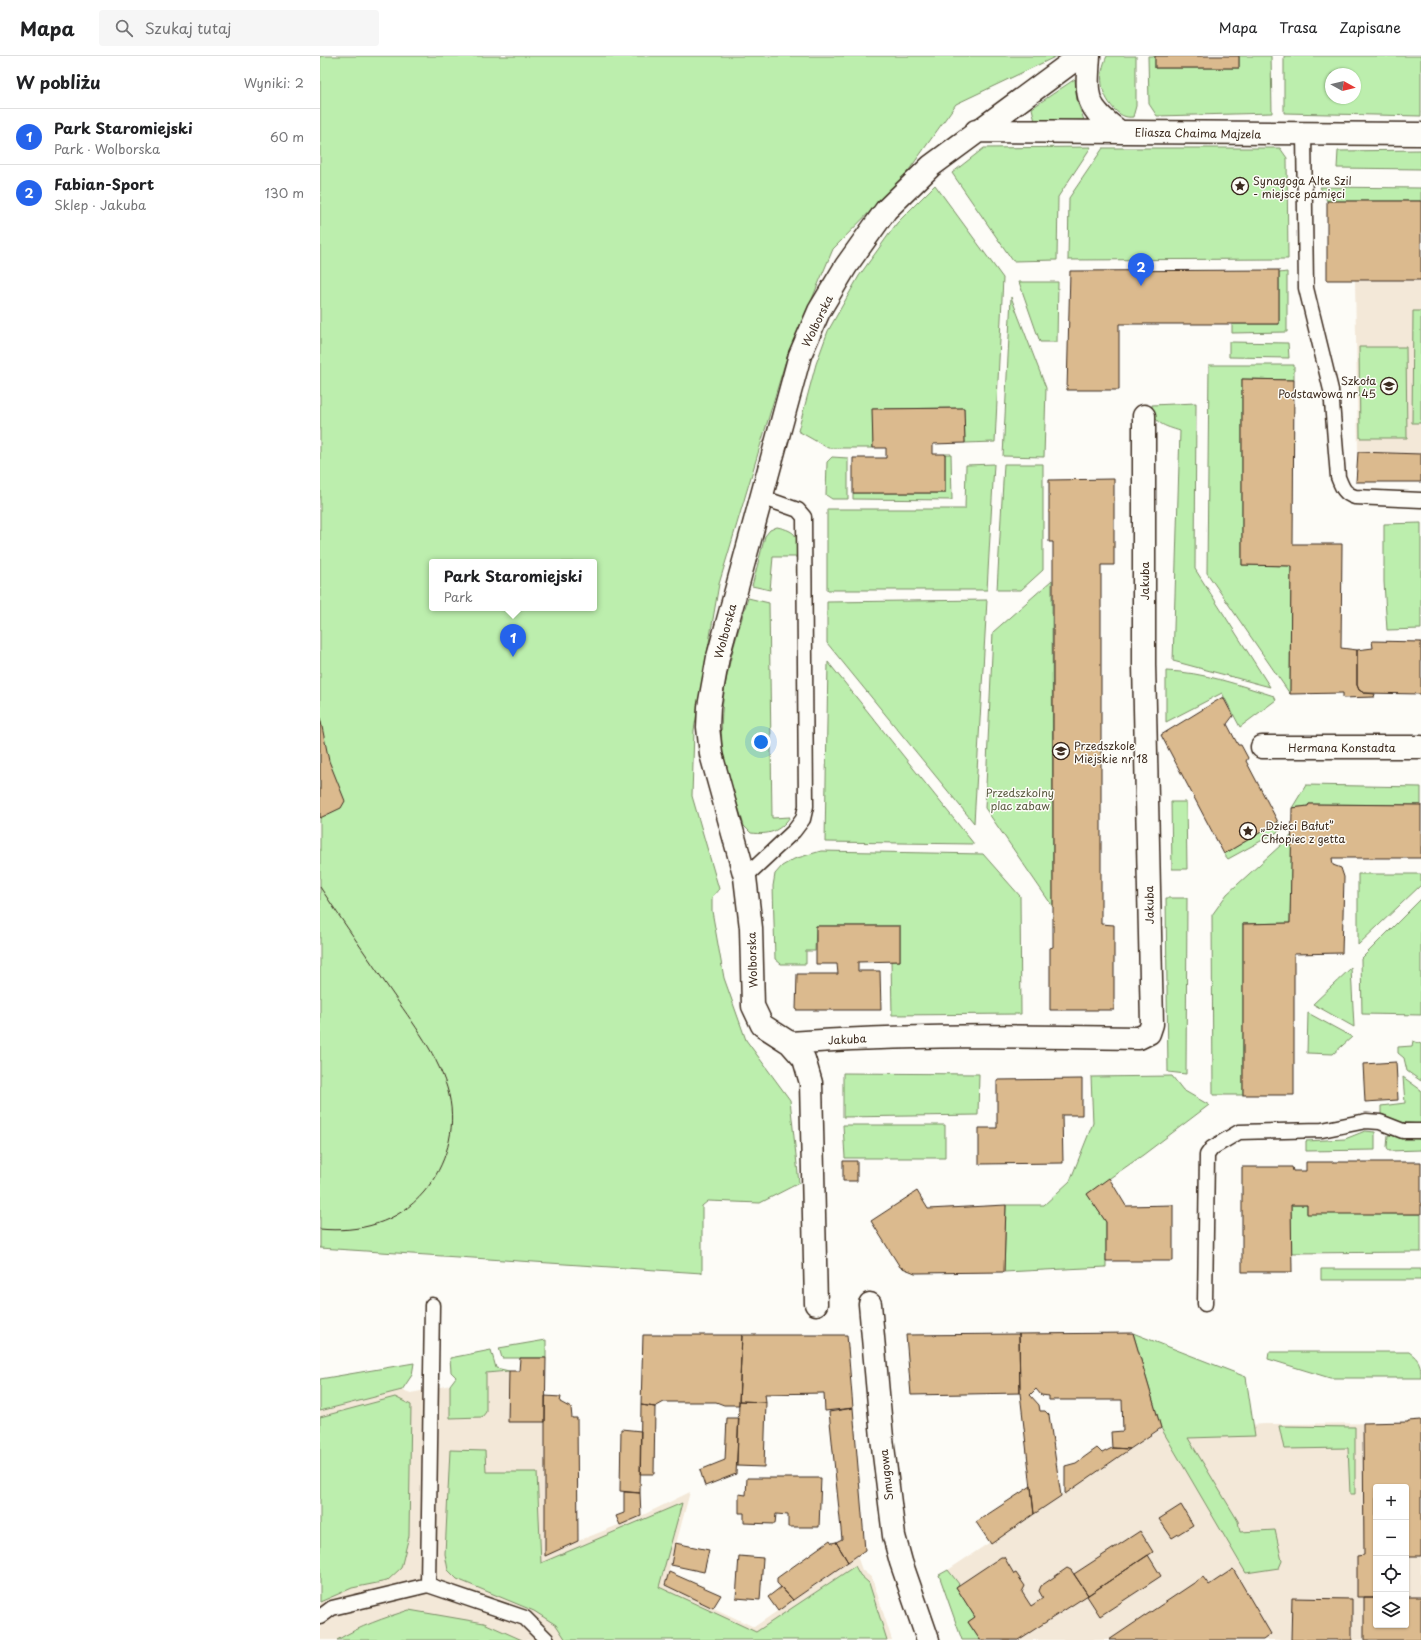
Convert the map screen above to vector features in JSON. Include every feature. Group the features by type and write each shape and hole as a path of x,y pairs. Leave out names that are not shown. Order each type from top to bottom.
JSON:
{"street":[{"name":"Wolborska","path":"816,1304 811,1083 804,1059 790,1043 762,1025 753,1006 751,928 745,877 711,754 708,727 709,707 718,657 800,355 819,311 846,266 886,210 931,166 976,131 1080,56"},
{"path":"1089,56 1087,80 1088,99 1099,116 1120,132"},
{"name":"Eliasza Chaima Majzela","path":"976,131 1421,134"},
{"name":"Jakuba","path":"790,1043 840,1038 1028,1036 1139,1038 1149,1033 1152,1024 1144,664 1144,416"},
{"name":"Hermana Konstadta","path":"1262,748 1421,747"},
{"name":"Smugowa","path":"870,1304 883,1445 894,1536 901,1562 928,1640"}],"lane":[{"path":"1304,134 1306,288 1331,390 1338,477 1348,495 1355,497 1421,500"},
{"path":"745,877 794,831 803,819 806,806 804,517 798,510 761,497"},
{"path":"1205,1304 1207,1155 1212,1148 1239,1132 1322,1130 1359,1121 1380,1122 1403,1131 1421,1131"},
{"path":"428,1585 432,1305"},
{"path":"320,1617 332,1608 428,1585 525,1618 547,1640"}],"shaded area":[{"name":"Szkoła Podstawowa nr 45","path":"1327,201 1421,201 1421,454 1358,452 1355,280"},
{"path":"520,1358 546,1358 545,1396 578,1541 641,1516 690,1492 665,1585 754,1627 857,1556 862,1570 872,1578 892,1640 320,1640 320,1411 402,1390 411,1393 450,1385 456,1377 519,1371"},
{"path":"1421,1423 1421,1640 980,1640 968,1622 975,1617 956,1587 959,1584 948,1570 1161,1429 1266,1424"}],"green space":[{"path":"320,56 1057,56 956,104 904,177 833,249 785,363 719,584 694,730 692,796 719,889 712,897 712,911 724,978 746,1040 790,1100 799,1183 760,1203 708,1201 702,1206 702,1273 320,1248"},
{"path":"1107,56 1136,56 1136,106 1133,117 1123,116 1118,113 1109,103 1103,90 1102,70"},
{"path":"1148,56 1155,56 1155,68 1239,68 1239,56 1271,56 1272,113 1157,116 1149,104"},
{"path":"1284,56 1421,56 1421,116 1284,113"},
{"path":"1075,79 1077,101 1084,120 1035,122 1032,108"},
{"path":"1091,147 1058,197 1057,260 1013,261 952,173 984,148"},
{"path":"1103,148 1280,148 1287,158 1288,259 1068,260 1069,198"},
{"path":"1421,150 1421,169 1337,168 1338,151"},
{"path":"935,185 1003,278 995,442 965,443 964,408 873,409 873,448 828,448 798,431 816,364 828,331 859,276 897,223"},
{"path":"1320,187 1421,188 1421,201 1327,201"},
{"path":"1287,272 1287,332 1232,333 1232,324 1279,324 1279,273"},
{"path":"1019,282 1058,282 1057,342 1040,342"},
{"path":"1011,297 1046,388 1044,457 1003,456"},
{"path":"1413,311 1421,311 1421,423 1412,423"},
{"path":"1229,342 1288,343 1289,358 1229,357"},
{"path":"1359,347 1406,347 1407,438 1360,438"},
{"path":"1209,365 1294,365 1294,380 1242,379 1242,565 1291,566 1290,694 1207,573"},
{"path":"1196,403 1195,569 1270,687 1173,661 1180,431 1160,423 1154,416 1152,405"},
{"path":"945,454 951,454 952,500 853,499 853,493 945,493"},
{"path":"832,457 848,458 848,499 832,499 826,495 827,462"},
{"path":"994,464 987,590 827,590 827,509 965,509 966,465"},
{"path":"1004,464 1043,464 1043,570 1021,590 997,590"},
{"path":"1421,523 1421,629 1387,630 1384,582 1384,524"},
{"path":"777,527 789,531 796,536 798,544 796,557 773,557 770,590 752,586 765,536 770,530"},
{"name":"Przedszkolny plac zabaw","path":"1052,580 1053,907 985,808 993,632"},
{"path":"748,598 769,603 772,818 790,817 778,829 768,833 751,833 744,826 727,771 721,733 727,674"},
{"path":"987,600 974,823 827,643 827,602"},
{"path":"828,662 974,844 825,842"},
{"path":"1166,671 1207,676 1274,696 1276,700 1240,727 1222,693 1166,722"},
{"path":"1306,785 1421,787 1421,805 1309,804 1308,806 1292,808"},
{"path":"1171,802 1186,802 1187,869 1172,869"},
{"path":"1278,822 1281,830 1228,859 1224,854"},
{"path":"1292,835 1290,923 1243,924 1243,1095 1213,1095 1212,915 1227,894"},
{"path":"821,851 983,854 1020,896 1021,1014 892,1015 891,961 900,961 900,926 816,926 815,951 806,951 806,964 781,964 775,959 773,886 775,874 782,866 794,859"},
{"path":"1358,874 1421,874 1421,885 1358,945"},
{"path":"1166,898 1187,898 1186,1074 1168,1072"},
{"path":"1421,899 1421,1015 1362,1014 1361,959"},
{"path":"1351,968 1354,1027 1313,1004"},
{"path":"1308,1013 1352,1037 1333,1054 1307,1053"},
{"path":"1413,1041 1421,1044 1421,1081 1407,1071 1404,1058 1398,1053 1398,1047 1412,1046"},
{"path":"843,1073 979,1074 978,1115 843,1117"},
{"path":"1172,1076 1183,1090 1209,1105 1143,1155 1087,1194 1106,1222 1106,1267 1004,1272 1006,1205 1044,1205 1070,1181 1093,1123 1091,1077"},
{"path":"1403,1077 1421,1090 1421,1124 1397,1122 1381,1114 1381,1106 1405,1103"},
{"path":"843,1125 945,1125 945,1158 845,1158"},
{"path":"1365,1131 1375,1132 1375,1150 1306,1151 1306,1141 1345,1139"},
{"path":"1388,1135 1421,1139 1421,1150 1389,1151 1387,1147"},
{"path":"1291,1205 1307,1205 1307,1213 1421,1214 1421,1252 1291,1253"},
{"path":"1321,1269 1421,1269 1421,1280 1321,1280"},
{"path":"1133,1333 1246,1377 1255,1436 1188,1438 1238,1521 1240,1532 1275,1530 1282,1561 1279,1568 1246,1573 1161,1428"},
{"path":"546,1340 546,1358 502,1358 499,1348"},
{"path":"491,1350 496,1368 509,1371 486,1373 486,1412 482,1417 450,1418 450,1385 456,1377 451,1372 450,1358"},
{"path":"1269,1352 1409,1352 1419,1363 1421,1378 1330,1378 1268,1359"},
{"path":"414,1363 412,1375 402,1390 320,1411 320,1379"},
{"path":"395,1397 411,1405 409,1536 401,1568 387,1581 352,1588 320,1602 320,1417"},
{"path":"1279,1426 1355,1427 1355,1494 1350,1494 1348,1448 1284,1449"},
{"path":"450,1450 485,1451 486,1472 537,1472 541,1563 682,1503 659,1587 756,1632 855,1566 860,1575 869,1583 887,1640 566,1640 556,1625 534,1611 457,1579 448,1570 445,1554"},
{"path":"948,1570 959,1584 956,1587 975,1617 968,1622 980,1640 962,1640 939,1575"},
{"path":"409,1610 484,1623 522,1640 337,1640 363,1626"}],"building":[{"path":"1155,56 1239,56 1239,68 1155,68"},
{"path":"1327,201 1421,201 1421,280 1327,280"},
{"path":"1279,270 1279,324 1119,324 1119,390 1067,390 1070,271"},
{"path":"1242,379 1294,380 1293,544 1342,544 1341,648 1357,650 1357,685 1359,690 1364,693 1375,694 1374,697 1343,698 1343,693 1290,694 1291,566 1242,565"},
{"path":"964,408 965,443 933,444 933,454 945,454 945,493 853,493 853,458 886,458 886,448 873,448 872,409"},
{"path":"1358,452 1421,454 1421,482 1356,482"},
{"path":"1114,479 1114,565 1101,565 1101,924 1114,925 1114,1010 1050,1010 1050,948 1053,947 1053,542 1049,542 1049,480"},
{"path":"1372,641 1421,642 1421,694 1364,693 1359,690 1357,685 1357,650 1373,648"},
{"path":"1223,697 1233,716 1227,724 1238,745 1241,745 1248,758 1246,761 1278,822 1224,854 1161,735"},
{"path":"320,717 329,761 345,801 341,808 320,818"},
{"path":"1309,804 1421,805 1421,858 1332,858 1333,865 1341,868 1344,877 1342,953 1294,954 1294,1095 1243,1095 1243,924 1290,923 1292,808 1308,806"},
{"path":"816,926 900,926 900,961 858,962 858,971 880,971 881,1010 796,1010 797,974 838,974 837,964 816,964"},
{"path":"1396,1062 1398,1100 1365,1102 1363,1064"},
{"path":"1082,1079 1082,1115 1062,1115 1063,1163 979,1164 979,1128 997,1128 997,1080"},
{"path":"843,1161 857,1161 857,1181 843,1181"},
{"path":"1306,1162 1421,1162 1421,1214 1307,1214 1307,1205 1291,1205 1292,1272 1242,1272 1242,1167 1292,1167 1293,1171 1306,1171"},
{"path":"1109,1178 1126,1206 1173,1205 1173,1261 1106,1261 1106,1222 1087,1194"},
{"path":"917,1191 928,1209 1006,1205 1004,1272 915,1273 900,1267 871,1221"},
{"path":"1133,1333 1161,1428 1130,1449 1112,1448 1111,1432 1123,1431 1122,1400 1049,1400 1049,1396 1041,1395 1036,1389 1030,1395 1039,1405 1040,1411 1045,1411 1049,1415 1061,1496 1034,1514 1020,1393 1019,1334"},
{"path":"1019,1334 1020,1393 911,1395 906,1335"},
{"path":"643,1335 742,1335 739,1405 724,1405 716,1402 664,1402 655,1407 641,1405"},
{"path":"742,1335 847,1335 853,1408 825,1411 824,1393 765,1394 766,1402 739,1401"},
{"path":"520,1358 546,1358 545,1422 508,1422 509,1371 519,1371"},
{"path":"545,1396 561,1397 560,1402 571,1408 572,1418 577,1418 578,1541 545,1556"},
{"path":"739,1401 766,1402 764,1467 737,1466"},
{"path":"641,1405 655,1407 654,1474 640,1474"},
{"path":"853,1408 865,1550 848,1562 836,1542 842,1539 829,1412"},
{"path":"727,1418 739,1418 736,1474 705,1486 700,1470 725,1460"},
{"path":"1421,1420 1421,1556 1409,1556 1409,1484 1373,1484 1373,1597 1357,1597 1357,1556 1364,1555 1363,1423"},
{"path":"621,1429 641,1431 640,1493 620,1491"},
{"path":"1097,1448 1102,1453 1112,1448 1130,1449 1065,1494 1065,1466 1076,1463"},
{"path":"747,1478 821,1478 819,1527 788,1527 788,1515 776,1514 775,1524 744,1523 744,1513 739,1513 739,1494 746,1495"},
{"path":"1031,1486 1034,1514 991,1544 976,1522"},
{"path":"624,1492 640,1493 641,1516 620,1525 616,1516 624,1513"},
{"path":"1181,1505 1193,1525 1172,1538 1159,1519"},
{"path":"1140,1531 1153,1552 1088,1595 1074,1574"},
{"path":"830,1540 832,1543 836,1542 848,1562 793,1600 777,1583 777,1578"},
{"path":"675,1543 709,1550 704,1572 671,1565"},
{"path":"1148,1555 1161,1576 1100,1616 1087,1596"},
{"path":"739,1556 763,1558 760,1600 736,1598"},
{"path":"1001,1557 1004,1557 1014,1574 1016,1573 1025,1586 1022,1592 1031,1606 1043,1598 1039,1591 1041,1586 1067,1568 1071,1570 1088,1595 1018,1640 980,1640 968,1622 975,1617 956,1587"},
{"path":"1233,1569 1271,1634 1263,1640 1109,1640 1203,1577 1209,1585"},
{"path":"669,1572 721,1595 713,1608 665,1585"},
{"path":"781,1587 793,1600 778,1611 768,1597"},
{"path":"1364,1597 1373,1597 1373,1628 1409,1628 1409,1597 1421,1597 1421,1640 1364,1640"},
{"path":"1292,1598 1352,1599 1352,1640 1291,1640"}],"tram line":[{"path":"320,887 416,1027 432,1054 445,1081 449,1095 452,1121 448,1146 444,1159 432,1182 414,1203 377,1224 349,1229 320,1229"}],"place":[{"name":"Synagoga Alte Szil - miejsce pamięci","path":"1240,186"},
{"name":"Fabian-Sport","path":"1141,286"},
{"name":"Szkoła Podstawowa nr 45","path":"1389,386"},
{"name":"Park Staromiejski","path":"513,657"},
{"name":"Przedszkole Miejskie nr 18","path":"1061,751"},
{"name":"„Dzieci Bałut” Chłopiec z getta","path":"1248,831"}]}
